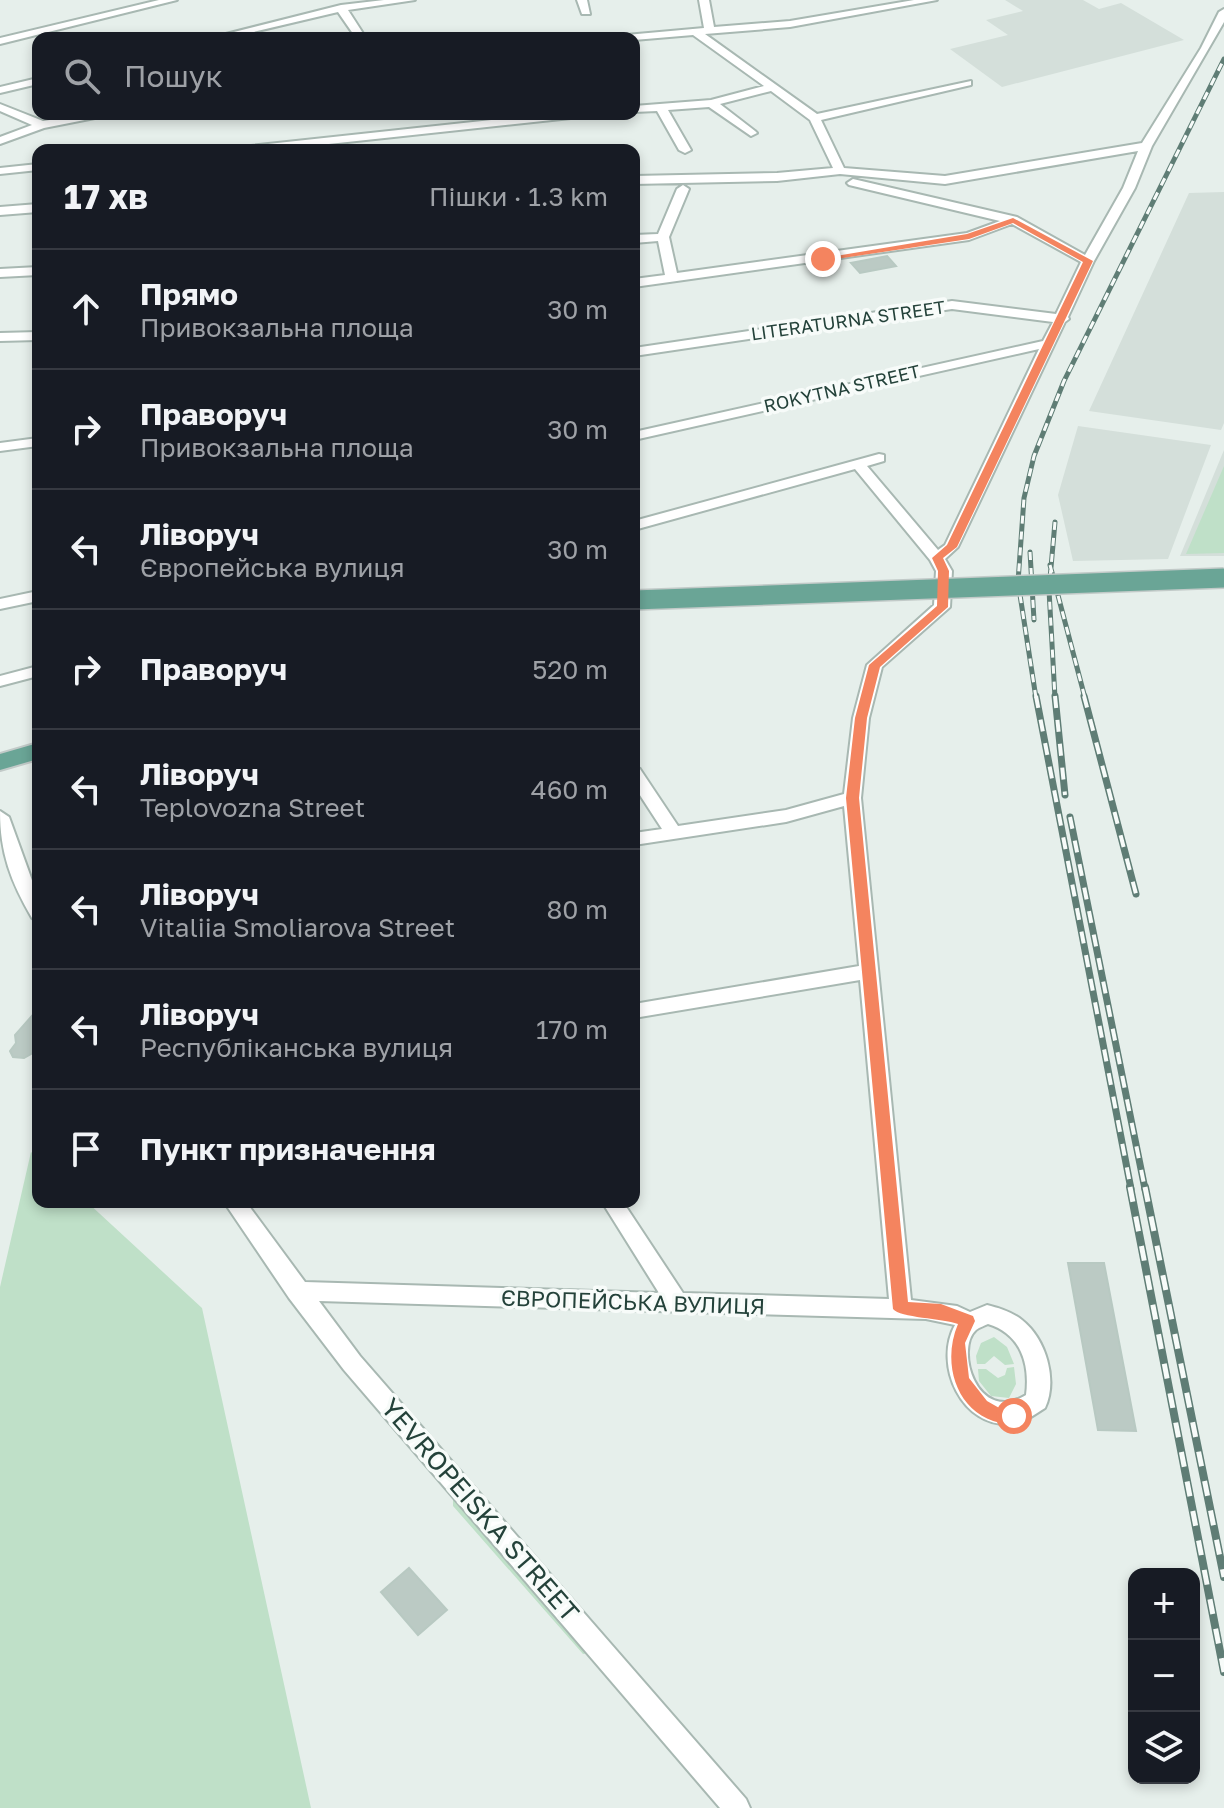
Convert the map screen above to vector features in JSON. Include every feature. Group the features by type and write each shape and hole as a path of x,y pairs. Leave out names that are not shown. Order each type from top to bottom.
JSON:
{"main road":[{"path":"640,600 1224,578"},
{"path":"0,762 32,753"}],"street":[{"path":"38,32 172,0"},
{"path":"240,32 341,8 410,0"},
{"path":"582,0 586,12"},
{"path":"704,0 710,31"},
{"path":"640,37 790,24 932,0"},
{"path":"341,8 357,32"},
{"path":"901,1309 852,798 861,718 875,665 942,607 940,564 1146,146 1206,48 1224,12"},
{"path":"695,32 815,118 840,171"},
{"path":"0,41 32,33"},
{"path":"0,90 32,82"},
{"path":"815,118 967,83"},
{"path":"640,109 711,103 771,88"},
{"path":"711,103 751,133"},
{"path":"0,107 42,125"},
{"path":"661,107 685,150"},
{"path":"0,141 42,125 72,120"},
{"path":"298,144 524,120"},
{"path":"640,180 777,177 840,171 945,180 1146,146"},
{"path":"1083,156 1137,169"},
{"path":"0,171 32,168"},
{"path":"640,190 854,183 1013,220 1088,261"},
{"path":"672,277 663,237 683,189"},
{"path":"0,202 32,200"},
{"path":"0,211 32,208"},
{"path":"640,282 969,236 1013,220"},
{"path":"640,239 663,237"},
{"path":"0,273 32,271"},
{"name":"LITERATURNA STREET","path":"640,351 952,305 1063,319"},
{"path":"0,337 32,336"},
{"name":"ROKYTNA STREET","path":"640,435 1050,343"},
{"path":"0,447 32,443"},
{"path":"640,524 879,458"},
{"path":"859,465 940,564"},
{"path":"0,604 32,597"},
{"path":"0,681 32,673"},
{"path":"640,782 673,832"},
{"path":"640,838 786,816 852,798"},
{"path":"0,817 32,902"},
{"path":"640,1010 868,972"},
{"name":"YEVROPEISKA STREET","path":"238,1208 352,1363 737,1808"},
{"path":"616,1208 678,1304"},
{"name":"ЄВРОПЕЙСЬКА ВУЛИЦЯ","path":"297,1291 901,1309 941,1311 967,1321"},
{"path":"987,1314 1003,1317 1017,1326 1030,1341 1037,1361 1039,1390 1037,1401 1027,1410 1014,1416 999,1416 973,1398 962,1382 957,1363 958,1343 967,1321 987,1314"}],"shaded area":[{"path":"1005,0 1083,0 1099,9 1121,3 1184,40 1002,87 950,49 1008,35 986,20 1023,11"},
{"path":"1224,192 1224,423 1221,430 1089,411 1189,193"},
{"path":"1078,426 1211,445 1168,559 1073,561 1058,495"},
{"path":"1224,450 1224,556 1180,556"}],"green space":[{"path":"1224,466 1224,553 1186,554"},
{"path":"31,1152 32,1208 94,1208 202,1308 311,1808 0,1808 0,1287"},
{"path":"994,1337 1007,1347 1014,1364 1005,1365 994,1356 985,1364 977,1364 976,1356 981,1343"},
{"path":"1014,1367 1016,1384 1009,1398 991,1396 979,1381 978,1369 986,1369 998,1378 1005,1375 1007,1368"},
{"path":"457,1495 589,1653 583,1654 453,1506"}],"building":[{"path":"887,256 896,266 860,273 851,263"},
{"path":"32,1016 32,1053 24,1058 13,1057 10,1051 16,1043 15,1035"},
{"path":"1068,1263 1104,1263 1136,1431 1098,1430"},
{"path":"409,1568 447,1610 418,1635 381,1592"}],"railway":[{"path":"1036,698 1018,582 1024,498 1034,456 1064,381 1224,59"},
{"path":"1051,568 1055,522"},
{"path":"1030,552 1034,620"},
{"path":"1051,568 1085,698"},
{"path":"1051,568 1049,590 1055,698"},
{"path":"1036,696 1131,1189"},
{"path":"1055,696 1065,795"},
{"path":"1084,696 1136,894"},
{"path":"1070,817 1145,1189"},
{"path":"1130,1187 1224,1672"},
{"path":"1145,1187 1224,1577"}],"route":[{"path":"823,259 969,236 1013,220 1088,261 1063,319 951,547 937,558 944,571 942,607 875,665 861,718 852,798 901,1309 941,1311 967,1321 958,1343 957,1363 962,1382 981,1406 999,1416 1014,1416"}]}
